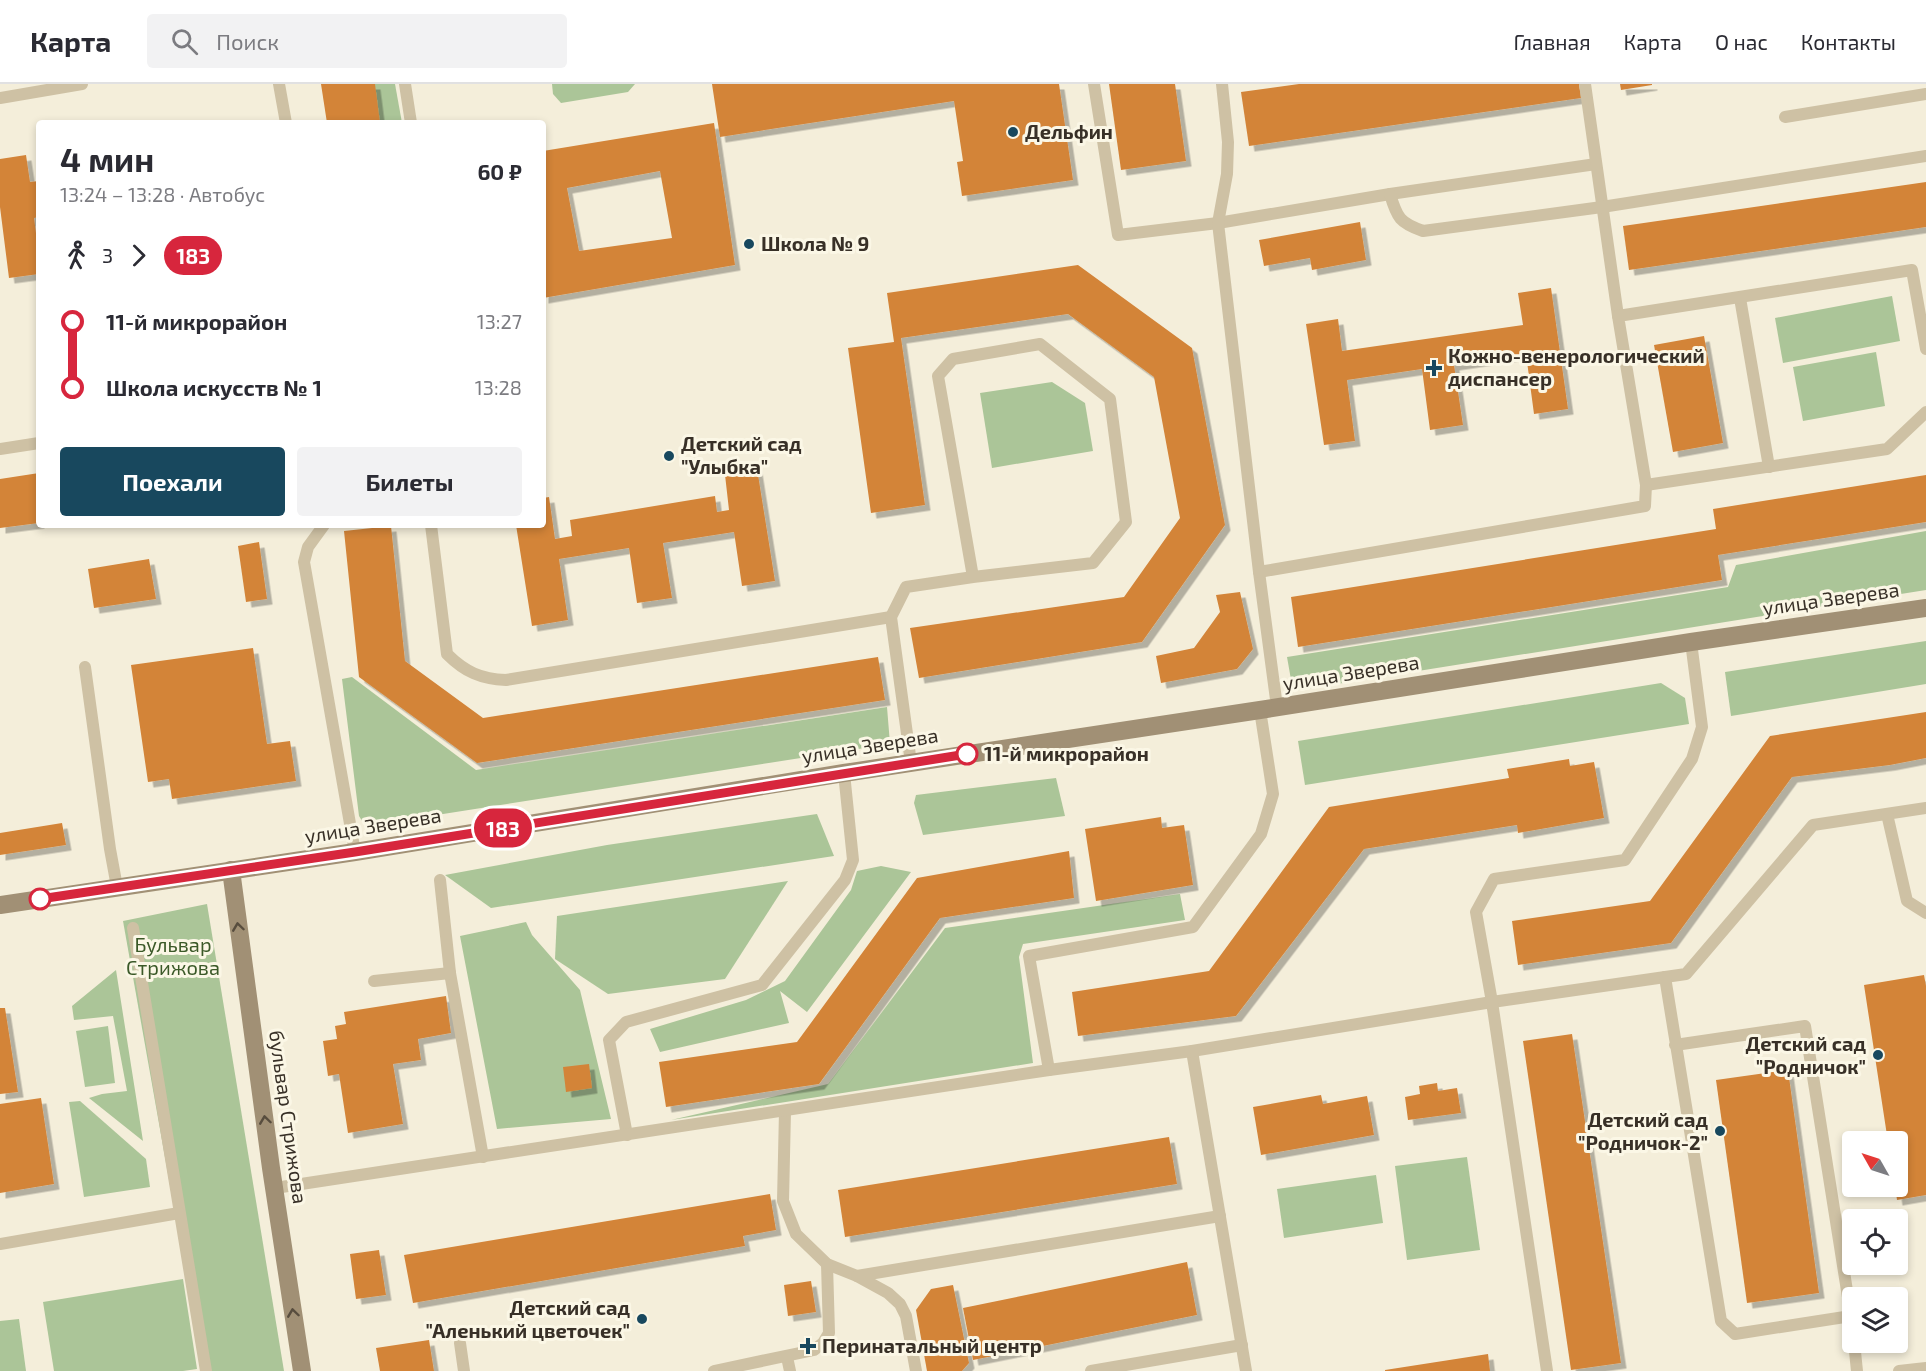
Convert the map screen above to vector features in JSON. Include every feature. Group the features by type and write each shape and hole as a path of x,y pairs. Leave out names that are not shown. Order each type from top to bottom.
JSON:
{"main road":[{"name":"улица Зверева","path":"0,905 355,852 844,773 1691,642 1926,608"},
{"name":"бульвар Стрижова","path":"231,870 302,1371"}],"lane":[{"path":"0,98 82,84"},
{"path":"279,84 285,120"},
{"path":"405,84 411,120"},
{"path":"1094,84 1118,235 1218,223 1390,194 1596,164"},
{"path":"1049,1070 1029,956 1193,927 1262,834 1273,794 1259,572 1218,223 1228,142 1222,84"},
{"path":"1259,572 1645,506 1646,485 1618,316 1585,84"},
{"path":"1785,117 1926,94"},
{"path":"1390,194 1397,215 1406,225 1423,231 1602,207 1926,156"},
{"path":"1618,316 1912,270 1926,349"},
{"path":"1740,298 1769,467"},
{"path":"911,763 891,617 906,587 1093,563 1126,522 1110,399 1040,344 952,359 938,376 973,577"},
{"path":"1646,485 1887,449 1926,412"},
{"path":"0,449 36,443"},
{"path":"322,528 308,547 304,562 355,852"},
{"path":"431,528 447,654 461,668 489,679 518,678 891,617"},
{"path":"1548,1371 1492,1002 1476,912 1494,879 1625,860 1692,759 1702,727 1691,642"},
{"path":"86,667 108,838 117,887"},
{"path":"627,1135 609,1040 626,1022 762,985 845,880 853,860 844,773"},
{"path":"275,1188 1049,1070 1192,1051 1492,1002 1686,974 1813,825 1926,808"},
{"path":"1887,814 1907,901 1926,914"},
{"path":"440,880 450,973 483,1157"},
{"path":"133,928 206,1371"},
{"path":"374,981 450,973"},
{"path":"1665,977 1720,1322 1735,1334 1842,1317"},
{"path":"1675,1045 1805,1026 1846,1287"},
{"path":"1192,1051 1246,1371"},
{"path":"785,1110 783,1201 796,1234 826,1264 856,1276 888,1293 900,1305 906,1316 916,1371"},
{"path":"0,1244 179,1213"},
{"path":"856,1276 1220,1216"},
{"path":"714,1371 787,1357 814,1350 823,1343 829,1333 826,1264"},
{"path":"460,1342 464,1371"},
{"path":"1091,1371 1242,1345"},
{"path":"1855,1353 1857,1371"},
{"path":"787,1357 790,1371"},
{"path":"1899,1371 1926,1368"}],"green space":[{"path":"372,84 395,84 401,120 378,120"},
{"path":"552,84 635,84 628,92 561,103 553,94"},
{"path":"1892,296 1900,341 1783,363 1775,318"},
{"path":"1876,352 1885,406 1803,421 1793,367"},
{"path":"1052,382 1085,403 1093,451 992,468 980,393"},
{"path":"1926,531 1926,590 1293,691 1287,657 1728,587 1736,565"},
{"path":"1926,641 1926,684 1731,716 1725,672"},
{"path":"352,677 476,770 887,707 890,744 373,825 364,824 359,816 342,679"},
{"path":"1661,683 1685,698 1689,724 1305,785 1298,741"},
{"path":"1056,778 1065,816 923,835 914,803 916,795"},
{"path":"817,814 834,856 491,908 445,875 607,845"},
{"path":"881,866 911,872 807,1012 780,991 789,1023 660,1052 650,1029 746,1000 785,981 851,890 857,871"},
{"path":"788,881 725,979 608,994 555,959 557,916"},
{"path":"1180,894 1185,920 1023,944 1019,957 1033,1063 671,1120 828,1084 945,928"},
{"name":"Бульвар Стрижова","path":"207,904 284,1371 203,1371 123,921"},
{"path":"526,922 532,935 580,990 611,1119 497,1129 460,936"},
{"path":"116,970 143,1141 89,1098 127,1091 113,1016 74,1020 72,1006"},
{"path":"108,1026 115,1083 85,1087 76,1031"},
{"path":"80,1101 146,1159 150,1187 84,1197 69,1102"},
{"path":"1467,1157 1480,1250 1407,1260 1395,1166"},
{"path":"1376,1175 1383,1223 1284,1238 1277,1189"},
{"path":"183,1279 197,1369 183,1371 54,1371 43,1302"},
{"path":"19,1319 26,1371 0,1371 0,1321"}],"building":[{"path":"321,84 375,84 380,120 327,120"},
{"path":"712,84 1059,84 1073,180 962,196 957,162 963,161 954,101 720,137"},
{"path":"1109,84 1175,84 1186,161 1121,170"},
{"path":"1299,84 1579,84 1581,98 1249,146 1241,92"},
{"path":"1620,84 1652,84 1652,85 1621,90"},
{"path":"714,123 735,265 546,297 546,151","holes":["660,171 672,238 579,251 567,188"]},
{"path":"26,155 30,182 36,181 36,218 34,218 36,274 9,278 0,207 0,159"},
{"path":"1926,182 1926,227 1629,270 1623,226"},
{"path":"1360,222 1366,260 1312,270 1310,258 1264,266 1259,240"},
{"path":"1078,265 1192,348 1225,525 1142,642 919,678 910,628 1124,597 1180,518 1154,377 1068,314 901,338 925,505 871,513 848,348 894,342 887,293"},
{"path":"1551,288 1568,409 1534,414 1526,354 1454,365 1463,425 1430,430 1422,369 1347,380 1355,441 1324,445 1306,324 1338,319 1342,351 1523,325 1518,293"},
{"path":"1704,336 1723,443 1673,452 1654,345"},
{"path":"756,462 775,581 742,586 734,532 663,543 672,598 637,603 629,548 559,559 568,620 532,626 516,528 546,528 546,498 549,497 555,539 572,536 570,520 715,496 717,512 729,510 724,466"},
{"path":"36,473 36,523 0,528 0,479"},
{"path":"1926,475 1926,522 1718,555 1722,580 1298,647 1291,597 1716,529 1713,509"},
{"path":"391,528 405,661 483,718 878,657 885,700 477,763 359,677 344,531"},
{"path":"259,542 267,599 246,602 238,546"},
{"path":"149,559 156,599 94,608 88,569"},
{"path":"1240,592 1253,649 1237,669 1161,683 1156,656 1194,648 1220,612 1216,595"},
{"path":"253,648 267,744 290,741 296,781 172,799 169,779 148,782 131,665"},
{"path":"1926,712 1926,758 1890,765 1792,777 1671,943 1518,965 1512,921 1650,901 1770,736"},
{"path":"1569,759 1570,766 1594,762 1604,818 1518,833 1517,825 1364,849 1236,1016 1078,1036 1072,992 1209,971 1329,807 1509,778 1507,769"},
{"path":"1161,817 1162,828 1184,825 1193,885 1096,901 1085,829"},
{"path":"62,823 66,845 0,855 0,833"},
{"path":"1069,851 1074,898 940,918 819,1084 666,1107 659,1062 797,1042 917,878"},
{"path":"1924,975 1926,986 1926,1195 1897,1200 1897,1197 1908,1197 1908,1131 1886,1131 1864,985"},
{"path":"446,996 451,1033 418,1039 421,1060 393,1064 403,1124 348,1133 339,1074 328,1076 323,1041 337,1039 335,1026 346,1024 344,1012"},
{"path":"0,1008 5,1008 18,1092 0,1094"},
{"path":"1572,1034 1621,1363 1571,1370 1523,1041"},
{"path":"589,1064 592,1088 566,1092 563,1067"},
{"path":"1788,1070 1819,1293 1747,1303 1716,1080"},
{"path":"1437,1083 1438,1091 1457,1088 1461,1113 1408,1120 1405,1097 1420,1094 1419,1086"},
{"path":"1321,1095 1323,1104 1367,1096 1374,1135 1261,1155 1253,1107"},
{"path":"41,1098 54,1184 0,1193 0,1104"},
{"path":"1169,1137 1177,1184 845,1237 838,1190"},
{"path":"770,1194 776,1230 743,1236 745,1246 413,1303 404,1255"},
{"path":"379,1250 386,1295 356,1299 350,1254"},
{"path":"1187,1262 1197,1315 973,1360 963,1308"},
{"path":"811,1281 816,1312 788,1316 784,1285"},
{"path":"953,1285 969,1363 962,1371 927,1371 916,1310 931,1289"},
{"path":"429,1340 434,1371 380,1371 376,1348"},
{"path":"1488,1354 1490,1371 1385,1371 1385,1370"}],"bus line":[{"name":"183","path":"40,899 355,852 967,754"}],"place":[{"name":"Дельфин","path":"1013,132"},
{"name":"Школа № 9","path":"749,244"},
{"name":"Кожно-венерологический диспансер","path":"1434,368"},
{"name":"Детский сад \"Улыбка\"","path":"669,456"},
{"name":"11-й микрорайон","path":"967,754"},
{"name":"Детский сад \"Родничок\"","path":"1878,1055"},
{"name":"Детский сад \"Родничок-2\"","path":"1720,1131"},
{"name":"Детский сад \"Аленький цветочек\"","path":"642,1319"},
{"name":"Перинатальный центр","path":"808,1346"}]}
